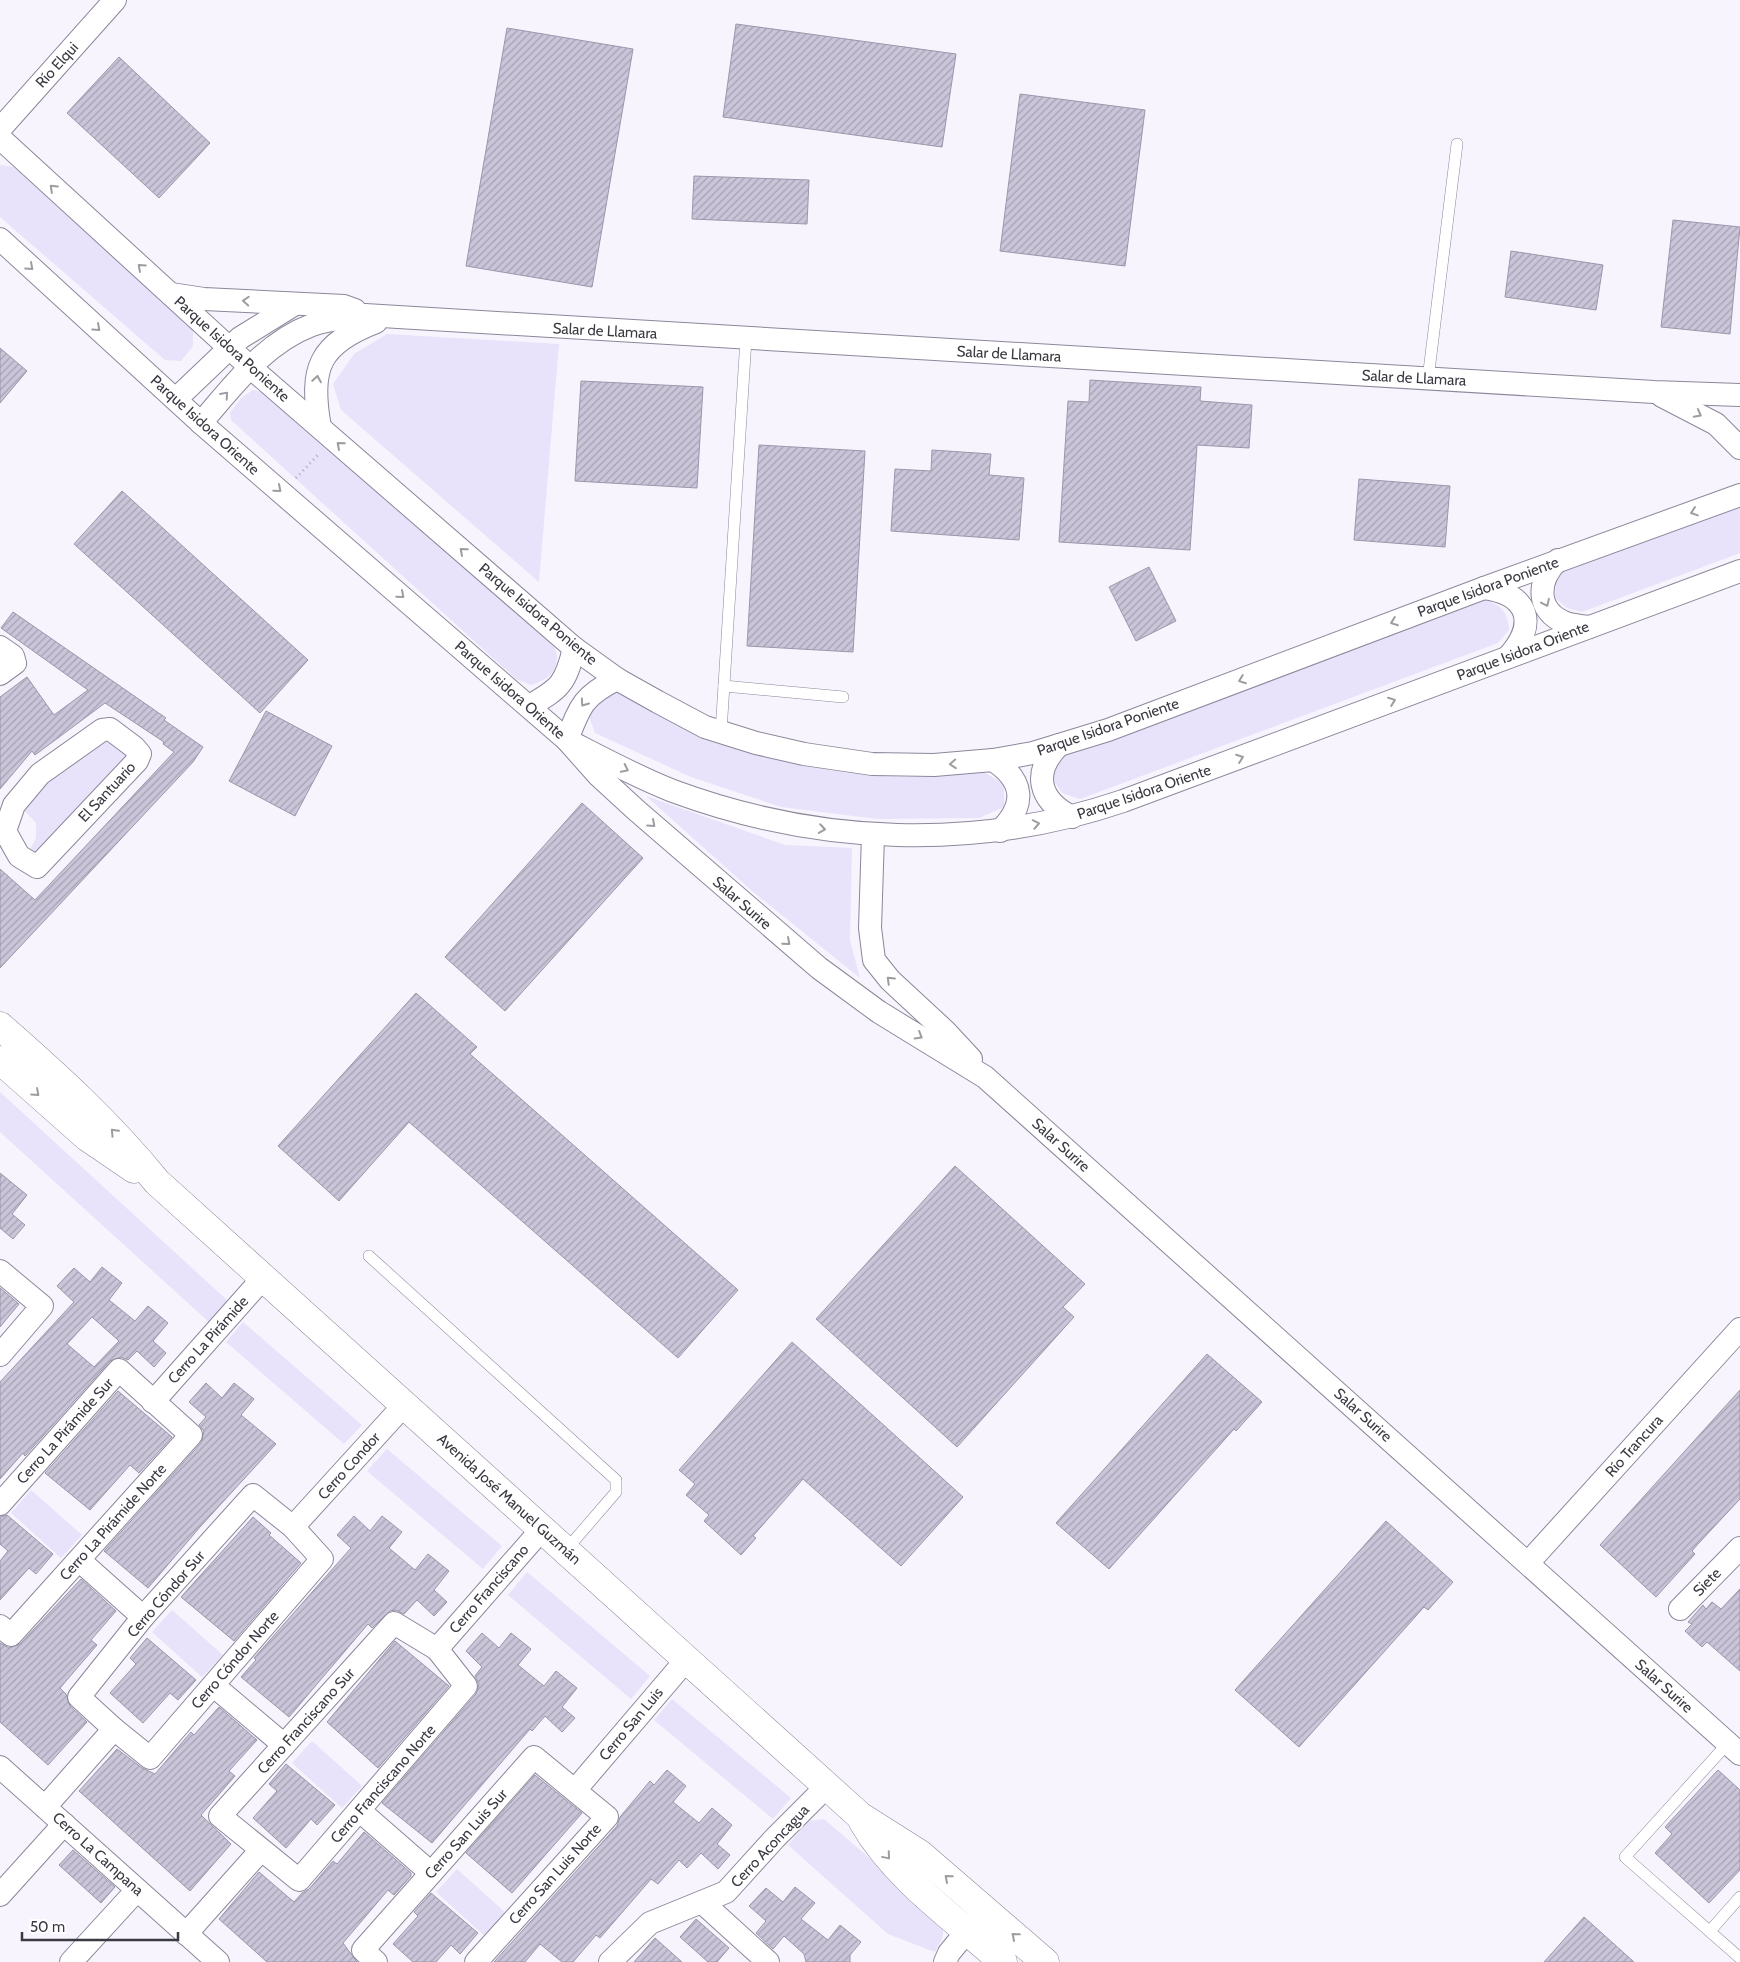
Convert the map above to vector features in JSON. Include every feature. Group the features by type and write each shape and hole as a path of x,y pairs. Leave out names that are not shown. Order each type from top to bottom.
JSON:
{"street":[{"name":"Río Elqui","path":"0,129 114,0"},
{"name":"Parque Isidora Poniente","path":"0,138 250,367 574,648 617,679 706,727 775,748 844,761 934,765 993,760 1059,745 1108,730 1558,560 1740,495"},
{"name":"Parque Isidora Oriente","path":"3,248 201,423 567,740 625,770 706,802 774,821 873,835 939,836 1000,831 1072,817 1123,801 1740,570"},
{"name":"Salar de Llamara","path":"171,294 344,306 365,315 389,318 1654,392 1740,395"},
{"path":"176,399 228,347 258,325 295,304"},
{"name":"Salar de Llamara","path":"201,423 250,367 268,350 297,332 327,321 365,315"},
{"path":"327,433 315,387 317,373 328,352 339,340 352,332 389,318"},
{"name":"Salar de Llamara","path":"1654,392 1716,424 1740,448"},
{"path":"1558,560 1549,568 1542,584 1545,604 1558,619 1567,624 1589,627"},
{"path":"1484,588 1505,592 1514,596 1525,615 1526,627 1523,638 1508,657"},
{"path":"0,647 13,656 15,663 0,674"},
{"path":"528,706 554,692 561,685 566,677 574,648"},
{"path":"567,740 584,702 596,690 617,679"},
{"name":"El Santuario","path":"110,729 134,747 140,754 137,762 37,867 19,856 3,832 14,806 40,774 102,730 110,729"},
{"name":"Salar Surire","path":"567,740 599,776 636,810 808,960 872,1007 985,1077"},
{"path":"1059,745 1044,764 1042,782 1052,804 1072,817"},
{"path":"993,760 1012,776 1019,796 1014,815 1000,831"},
{"name":"Salar Surire","path":"873,835 870,928 874,960 890,980 958,1044 985,1077 1734,1748"},
{"name":"Avenida José Manuel Guzmán","path":"4,1044 87,1137 157,1182 860,1816 920,1854 1045,1962"},
{"path":"0,1271 42,1306 0,1355"},
{"name":"Cerro La Pirámide","path":"153,1402 264,1278"},
{"name":"Río Trancura","path":"1528,1563 1740,1329"},
{"name":"Cerro La Pirámide Sur","path":"2,1498 119,1370 153,1402"},
{"name":"Cerro La Pirámide Norte","path":"0,1626 11,1635 191,1435 153,1402"},
{"name":"Cerro Condor","path":"293,1527 405,1404"},
{"name":"Cerro Cóndor Sur","path":"114,1729 79,1697 143,1617 254,1495 293,1527"},
{"name":"Cerro Cóndor Norte","path":"114,1729 150,1758 214,1686 322,1559 293,1527"},
{"name":"Cerro Franciscano","path":"437,1649 542,1528"},
{"name":"Siete","path":"1680,1609 1738,1555"},
{"path":"79,1560 143,1617"},
{"name":"Cerro Franciscano Sur","path":"261,1850 220,1816 394,1623 437,1649"},
{"name":"Cerro Franciscano Norte","path":"261,1850 299,1880 360,1811 466,1686 437,1649"},
{"name":"Cerro San Luis","path":"576,1789 687,1659"},
{"path":"214,1686 284,1745"},
{"path":"45,1807 114,1729"},
{"name":"Cerro San Luis Sur","path":"370,1956 431,1873 534,1757 576,1789"},
{"name":"Cerro La Campana","path":"0,1767 186,1934 207,1959"},
{"name":"Cerro Aconcagua","path":"610,1962 650,1922 703,1903 717,1897 730,1888 774,1838 827,1786"},
{"name":"Cerro San Luis Norte","path":"476,1962 607,1817 576,1789"},
{"path":"360,1811 431,1873"},
{"name":"Avenida José Manuel Guzmán","path":"860,1816 879,1847 896,1866 1004,1962"},
{"path":"0,1895 64,1824"},
{"path":"186,1934 261,1850"},
{"path":"71,1962 137,1890"},
{"path":"703,1903 754,1958"},
{"path":"945,1962 967,1930 985,1910"}],"lane":[{"path":"1428,379 1457,144"},
{"path":"721,732 746,339"},
{"path":"724,686 843,697"},
{"path":"369,1256 616,1480 616,1492 566,1550"},
{"path":"1734,1748 1625,1857 1740,1958"},
{"path":"1710,1931 1740,1897"}],"path":[{"path":"282,492 327,433"}],"shaded area":[{"path":"0,166 14,167 193,329 193,346 181,361 165,360 0,217"},
{"path":"387,334 559,344 539,582 341,410 333,384 354,354"},
{"path":"253,390 265,393 553,643 557,658 554,670 550,675 531,685 516,679 231,420 230,413 241,398"},
{"path":"1740,500 1740,553 1582,612 1567,608 1555,598 1556,582 1561,567"},
{"path":"1478,597 1496,604 1504,611 1509,630 1498,643 1080,799 1062,793 1053,780 1055,763 1068,749"},
{"path":"615,691 707,737 783,761 816,768 884,776 917,777 982,771 1004,784 1004,807 979,818 877,819 781,807 691,777 595,733 589,716 600,699"},
{"path":"102,741 111,742 126,753 124,762 36,853 30,850 36,838 36,823 23,809 40,787"},
{"path":"646,796 785,845 852,848 850,940 860,978 752,891"},
{"path":"0,1092 229,1302 210,1323 0,1132"},
{"path":"243,1322 362,1425 344,1444 226,1342"},
{"path":"387,1449 502,1546 483,1569 367,1471"},
{"path":"31,1490 82,1535 61,1558 11,1513"},
{"path":"527,1572 650,1676 631,1699 508,1595"},
{"path":"172,1610 223,1655 202,1677 152,1632"},
{"path":"672,1699 791,1798 773,1819 654,1720"},
{"path":"312,1741 362,1786 342,1808 292,1763"},
{"path":"824,1819 938,1917 943,1935 935,1952 888,1934 788,1845 808,1821"},
{"path":"457,1869 507,1914 486,1937 436,1892"}],"building":[{"path":"736,24 956,54 942,147 723,117"},
{"path":"507,28 633,49 592,287 466,266"},
{"path":"119,57 210,143 159,198 67,113"},
{"path":"1020,94 1145,110 1125,266 1000,251"},
{"path":"694,176 809,180 807,224 692,219"},
{"path":"1673,220 1740,227 1730,334 1661,327"},
{"path":"1511,251 1603,265 1596,310 1505,297"},
{"path":"0,348 27,371 0,403"},
{"path":"1090,380 1201,387 1200,401 1252,405 1249,448 1197,445 1190,550 1059,542 1068,401 1089,402"},
{"path":"581,381 703,387 697,488 575,481"},
{"path":"759,445 865,451 853,652 747,646"},
{"path":"932,450 991,454 989,475 1024,478 1019,540 891,531 895,469 931,471"},
{"path":"1359,479 1450,486 1445,547 1354,540"},
{"path":"122,491 308,660 260,713 74,544"},
{"path":"1149,567 1176,621 1136,641 1109,587"},
{"path":"13,612 166,718 164,720 203,747 193,762 0,968 0,869 35,900 174,752 163,744 164,742 105,703 35,755 32,751 0,789 0,697 27,677 54,715 88,690 1,628"},
{"path":"266,711 332,746 295,816 229,781"},
{"path":"582,803 643,858 505,1011 445,957"},
{"path":"416,993 477,1047 470,1054 738,1290 678,1358 409,1122 339,1201 278,1146"},
{"path":"955,1166 1085,1284 1063,1307 1074,1317 957,1447 816,1319"},
{"path":"0,1173 27,1195 12,1214 25,1225 13,1239 0,1228"},
{"path":"102,1267 122,1283 109,1300 135,1321 148,1306 168,1323 153,1341 166,1353 154,1367 137,1351 128,1360 121,1357 110,1361 25,1456 23,1453 0,1479 0,1382 74,1302 57,1286 74,1268 90,1282","holes":["92,1317 119,1341 94,1367 67,1344"]},
{"path":"0,1288 19,1304 0,1327"},
{"path":"792,1342 963,1497 901,1566 803,1479 753,1536 756,1538 741,1555 704,1521 709,1515 686,1495 695,1484 679,1470"},
{"path":"1207,1354 1262,1402 1236,1431 1234,1429 1109,1569 1056,1523"},
{"path":"206,1383 222,1398 234,1383 254,1399 241,1415 276,1444 200,1527 148,1588 104,1551 201,1443 204,1431 199,1425 206,1417 189,1402"},
{"path":"1740,1390 1740,1499 1692,1551 1695,1554 1656,1597 1600,1545"},
{"path":"118,1391 172,1437 139,1473 130,1465 90,1510 45,1473"},
{"path":"7,1515 53,1554 36,1574 29,1568 0,1600 0,1561 8,1551 0,1544 0,1517"},
{"path":"354,1516 370,1531 382,1516 402,1532 389,1548 415,1570 428,1554 449,1571 434,1590 447,1602 434,1616 417,1600 404,1614 396,1610 390,1611 372,1628 368,1624 289,1717 241,1677 256,1660 254,1658 351,1548 337,1535"},
{"path":"253,1517 271,1533 269,1535 301,1563 234,1641 181,1597"},
{"path":"1386,1521 1453,1582 1428,1610 1424,1607 1299,1747 1235,1690"},
{"path":"81,1579 116,1611 91,1640 97,1645 60,1688 66,1694 70,1706 87,1722 48,1765 0,1722 0,1643 9,1648 20,1644"},
{"path":"1740,1589 1740,1671 1707,1642 1702,1647 1685,1631 1692,1624 1688,1622 1703,1605 1706,1609 1712,1602 1721,1609"},
{"path":"482,1633 499,1648 511,1633 531,1649 518,1665 544,1686 556,1671 577,1688 562,1707 575,1718 562,1732 545,1716 532,1731 530,1729 432,1843 382,1803 476,1694 479,1684 475,1676 482,1667 466,1651"},
{"path":"147,1638 196,1680 178,1700 170,1693 143,1723 110,1693 136,1664 130,1658"},
{"path":"395,1641 449,1686 378,1768 327,1722"},
{"path":"219,1707 257,1740 229,1771 235,1776 201,1815 231,1844 190,1891 79,1791 117,1749 142,1768 155,1774 191,1732 194,1735"},
{"path":"286,1764 335,1805 317,1825 311,1819 286,1848 253,1818 277,1791 269,1784"},
{"path":"667,1770 686,1786 673,1802 699,1823 712,1808 732,1825 717,1844 730,1855 718,1869 701,1853 687,1868 679,1860 658,1884 651,1879 600,1938 596,1935 573,1962 562,1962 540,1944 525,1962 494,1962 617,1826 620,1817 650,1781 654,1785"},
{"path":"1718,1770 1740,1790 1740,1870 1709,1903 1655,1853 1672,1834 1665,1827"},
{"path":"535,1775 582,1813 512,1893 466,1853"},
{"path":"364,1832 411,1873 411,1876 394,1895 388,1890 343,1943 357,1962 267,1962 219,1919 259,1872 294,1902 302,1893 309,1889 333,1861 337,1864"},
{"path":"73,1850 115,1887 101,1903 59,1865"},
{"path":"795,1887 815,1903 801,1919 828,1940 840,1925 861,1942 850,1955 850,1962 806,1962 804,1954 784,1936 773,1949 756,1933 766,1921 749,1906 766,1888 783,1902"},
{"path":"431,1893 478,1933 460,1954 451,1945 436,1962 413,1962 393,1944 418,1916 414,1912"},
{"path":"1584,1917 1634,1962 1544,1962"},
{"path":"696,1919 729,1948 717,1962 708,1962 680,1937"},
{"path":"655,1938 682,1962 634,1962"}]}
